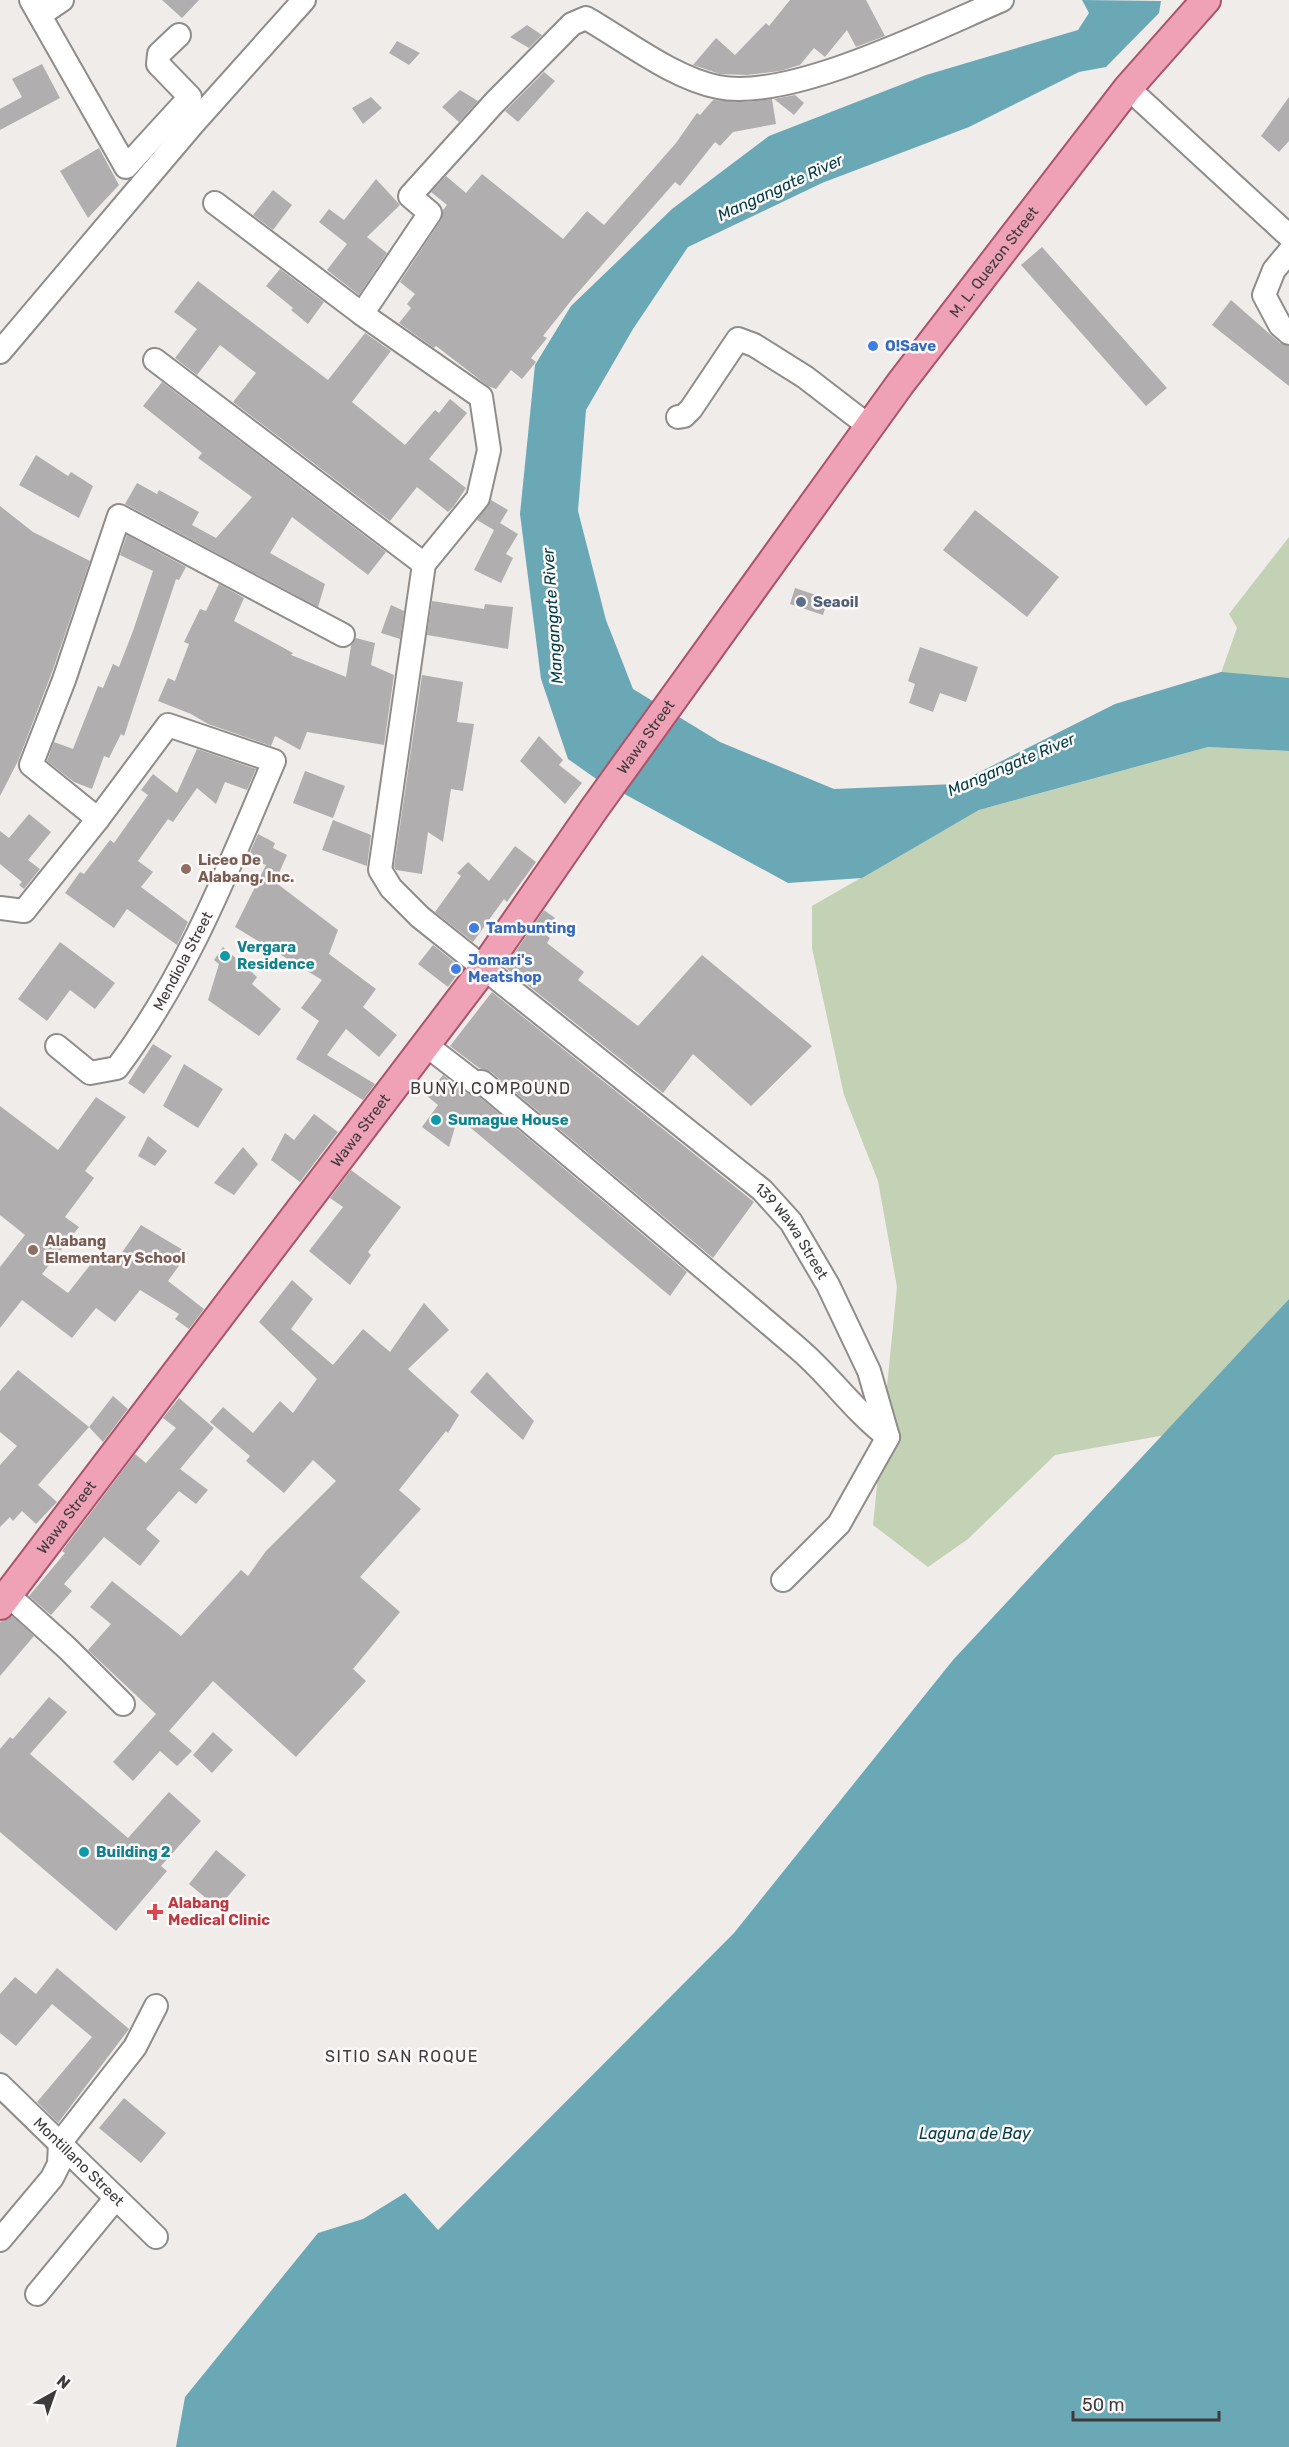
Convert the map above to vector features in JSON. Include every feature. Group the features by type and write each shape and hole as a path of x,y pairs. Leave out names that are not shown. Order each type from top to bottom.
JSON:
{"main road":[{"name":"M. L. Quezon Street","path":"731,621 870,427 1128,88 1206,0"},
{"name":"Wawa Street","path":"4,1600 484,968 603,796 731,621"}],"street":[{"path":"62,0 35,8 126,166 190,97 158,64 159,54 179,35"},
{"path":"0,352 193,124 304,0"},
{"path":"362,314 430,213 410,196 494,103 572,24 586,18 691,79 719,87 750,90 822,74 1002,0"},
{"path":"1128,88 1289,236"},
{"path":"155,360 424,564 478,498 489,450 481,397 362,314 215,203"},
{"path":"1289,252 1274,270 1264,295 1280,325 1289,333"},
{"path":"678,417 684,416 691,409 723,357 738,339 754,345 806,377 870,427"},
{"path":"98,819 31,765 64,680 119,516 343,635"},
{"name":"139 Wawa Street","path":"424,564 380,870 391,888 420,917 762,1190 791,1222 828,1285 868,1371 888,1437"},
{"name":"Mendiola Street","path":"0,908 24,911 98,819 168,725 274,761 203,927 148,1027 117,1068 90,1073 57,1046"},
{"path":"426,1045 474,1082 482,1082 704,1269 804,1354 869,1423 888,1437 839,1524 783,1580"},
{"path":"4,1600 68,1648 123,1704"},
{"path":"0,2240 52,2178 59,2164 60,2142 135,2047 156,2006"},
{"name":"Montillano Street","path":"0,2085 156,2237"},
{"path":"37,2294 116,2198"}],"green space":[{"path":"1289,537 1289,687 1216,687 1237,628 1229,614"},
{"path":"1208,747 1289,751 1289,1299 1165,1435 1055,1455 968,1539 928,1567 873,1525 897,1287 878,1181 844,1095 812,948 812,906 979,810"}],"water":[{"name":"Mangangate River","path":"1082,0 1161,1 1159,13 1106,67 1079,72 969,127 822,183 688,247 633,329 586,410 578,511 606,620 633,689 720,742 834,789 956,784 1115,704 1221,672 1289,678 1289,751 1208,747 979,810 862,878 788,883 595,778 568,759 541,679 520,514 535,365 571,306 672,209 769,136 926,75 1078,30 1089,13"},
{"name":"Laguna de Bay","path":"1289,1299 1289,2447 176,2447 185,2397 318,2233 363,2219 405,2193 438,2230 734,1933 953,1660"}],"building":[{"path":"162,0 199,0 182,18"},
{"path":"790,0 866,0 885,36 856,47 847,30 825,57 814,48 800,65 780,71 747,75 720,74 693,65 716,38 735,55 766,23 769,26"},
{"path":"527,25 542,35 529,48 510,37"},
{"path":"397,41 420,53 409,65 389,53"},
{"path":"42,64 60,98 0,130 0,109 22,97 12,79"},
{"path":"544,72 555,81 518,122 505,111"},
{"path":"460,90 478,101 459,122 442,107"},
{"path":"795,95 804,103 794,115 774,99"},
{"path":"371,97 382,108 363,124 352,108"},
{"path":"1289,97 1289,141 1279,152 1261,136"},
{"path":"772,99 776,124 733,132 720,146 715,142 680,186 675,182 574,297 543,336 547,338 531,358 536,362 522,379 511,370 496,389 488,386 436,346 434,348 399,323 411,308 407,304 415,294 400,282 441,220 443,210 447,205 431,192 446,176 466,193 482,174 563,239 587,211 604,225 676,143 697,113 700,115 713,100 747,102"},
{"path":"99,148 119,185 88,218 60,171"},
{"path":"376,179 400,205 367,237 387,253 359,295 327,270 347,244 319,222 329,209 344,220"},
{"path":"273,190 292,205 273,230 253,215"},
{"path":"1042,247 1167,388 1146,406 1021,265"},
{"path":"280,269 324,302 308,324 291,310 293,308 266,286"},
{"path":"198,281 328,380 365,333 391,351 352,402 405,445 435,410 439,413 450,399 467,413 429,459 466,488 454,506 448,512 417,487 390,521 233,402 256,373 220,345 197,375 175,358 197,329 174,312"},
{"path":"1231,300 1280,343 1289,346 1289,386 1212,325"},
{"path":"162,382 386,552 368,575 292,517 270,553 325,584 318,607 125,504 137,483 157,494 159,490 199,512 192,525 216,538 252,497 198,458 202,453 143,406"},
{"path":"36,455 68,476 71,472 93,486 79,518 19,485"},
{"path":"491,500 508,510 500,523 518,534 506,554 513,558 501,583 474,570 494,530 477,520"},
{"path":"0,506 33,532 90,561 51,675 18,761 0,796"},
{"path":"975,510 1059,577 1027,617 943,550"},
{"path":"127,535 186,567 179,580 176,579 124,736 121,734 109,758 104,756 92,789 74,782 47,761 54,742 73,749 98,686 103,688 113,664 119,667 133,631 153,571 120,555"},
{"path":"219,584 244,598 234,621 293,653 291,655 346,677 351,646 356,638 375,643 371,665 394,675 384,745 307,732 300,750 275,736 271,746 208,724 191,714 158,701 168,678 175,681 189,644 184,642 200,609 206,611"},
{"path":"795,588 828,599 823,615 790,604"},
{"path":"432,601 484,609 485,604 513,607 508,649 427,635"},
{"path":"391,605 404,611 400,639 381,633"},
{"path":"920,647 978,667 966,702 940,693 933,712 909,703 915,684 908,681"},
{"path":"422,675 463,682 457,722 474,724 463,791 451,789 443,842 428,832 422,874 396,870 394,867"},
{"path":"539,736 563,760 559,765 582,783 565,804 520,761"},
{"path":"197,749 256,769 247,790 225,782 216,804 197,788 173,822 168,819 138,861 153,872 141,887 188,922 177,945 127,909 114,928 65,893 80,872 84,874 110,840 114,843 148,795 141,790 153,774 177,793"},
{"path":"305,771 345,786 333,818 293,803"},
{"path":"29,814 51,832 28,860 40,869 24,889 19,885 22,882 0,864 0,831 9,838"},
{"path":"333,820 371,835 367,866 322,850"},
{"path":"258,834 275,843 273,848 287,855 275,882 338,930 329,954 376,989 363,1007 397,1035 379,1057 346,1029 327,1055 375,1084 363,1100 296,1059 319,1021 301,1008 322,980 235,927 266,865 248,857"},
{"path":"515,846 536,862 507,902 504,899 473,942 435,912 461,876 457,873 468,862 489,881"},
{"path":"544,910 555,918 543,933 550,938 547,943 584,972 578,980 638,1026 702,955 812,1046 751,1106 693,1054 663,1093 505,967"},
{"path":"60,942 115,983 95,1009 70,990 47,1021 18,999"},
{"path":"433,945 462,968 448,987 418,964"},
{"path":"223,947 257,977 252,984 281,1009 259,1036 208,1000 219,964 214,960"},
{"path":"492,992 754,1202 713,1258 491,1072 479,1068 450,1046"},
{"path":"153,1044 172,1056 144,1094 128,1083"},
{"path":"184,1064 223,1089 198,1128 163,1106"},
{"path":"443,1075 466,1093 477,1095 687,1272 670,1296 458,1117 449,1147 422,1127 438,1105 427,1096"},
{"path":"96,1097 126,1117 85,1171 94,1178 65,1217 79,1227 42,1274 68,1293 98,1255 112,1267 141,1225 188,1253 168,1281 204,1309 189,1329 175,1319 179,1314 140,1290 115,1322 96,1308 72,1338 22,1300 0,1328 0,1267 25,1235 0,1215 0,1106 58,1150"},
{"path":"314,1114 338,1132 300,1182 271,1160 285,1133 294,1140"},
{"path":"148,1136 167,1151 155,1166 138,1156"},
{"path":"243,1147 258,1164 234,1195 214,1183"},
{"path":"351,1170 401,1207 368,1252 371,1255 350,1285 309,1251 343,1207 330,1198"},
{"path":"292,1280 313,1299 291,1329 333,1365 363,1329 390,1352 424,1303 449,1330 408,1369 459,1415 448,1433 446,1431 399,1490 421,1509 360,1577 400,1612 353,1669 366,1681 296,1757 213,1681 169,1731 192,1751 177,1766 160,1751 133,1781 113,1762 156,1714 88,1650 111,1624 90,1607 112,1581 181,1636 241,1570 248,1576 266,1551 336,1481 313,1460 284,1493 246,1461 250,1456 210,1422 223,1407 253,1433 280,1401 293,1413 317,1379 259,1322"},
{"path":"18,1370 89,1427 38,1485 57,1502 36,1524 22,1511 13,1521 10,1517 0,1527 0,1465 17,1446 0,1432 0,1391"},
{"path":"487,1372 534,1421 523,1440 470,1392"},
{"path":"113,1396 128,1409 103,1442 89,1427"},
{"path":"179,1398 214,1428 180,1469 208,1490 196,1504 179,1491 146,1529 160,1541 140,1566 104,1537 64,1584 72,1591 51,1615 29,1596 65,1553 62,1551 135,1454 146,1463 176,1428 163,1418"},
{"path":"12,1616 34,1636 0,1676 0,1622"},
{"name":"Building 2","path":"49,1697 67,1712 30,1754 128,1838 169,1792 201,1821 161,1866 167,1871 116,1931 0,1832 0,1749 10,1737 13,1739"},
{"path":"213,1732 233,1750 212,1773 193,1755"},
{"path":"216,1850 246,1875 218,1908 189,1884"},
{"path":"57,1968 129,2029 58,2123 37,2102 92,2037 52,2004 16,2046 0,2033 0,1994 15,1977 36,1994"},
{"path":"124,2098 166,2133 141,2163 99,2128"}],"place":[{"name":"O!Save","path":"873,346"},
{"name":"Seaoil","path":"801,602"},
{"name":"Liceo De Alabang, Inc.","path":"186,869"},
{"name":"Tambunting","path":"474,928"},
{"name":"Vergara Residence","path":"225,956"},
{"name":"Jomari's Meatshop","path":"456,969"},
{"name":"Sumague House","path":"436,1120"},
{"name":"Alabang Elementary School","path":"33,1250"},
{"name":"Building 2","path":"84,1852"},
{"name":"Alabang Medical Clinic","path":"155,1912"}],"district":[{"name":"BUNYI COMPOUND","path":"491,1088"},
{"name":"SITIO SAN ROQUE","path":"402,2056"}]}
